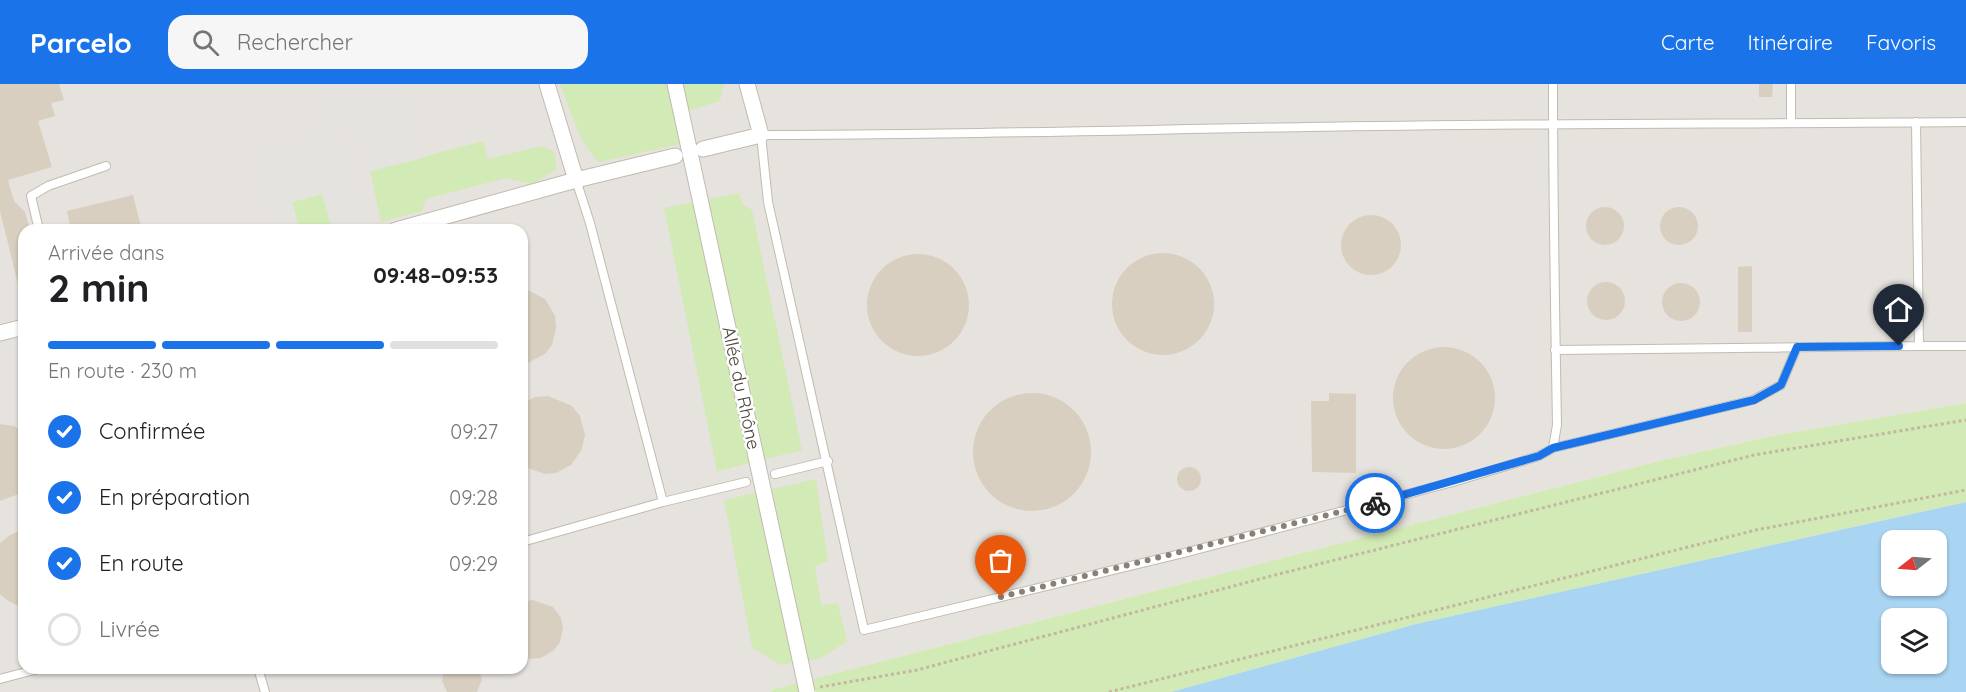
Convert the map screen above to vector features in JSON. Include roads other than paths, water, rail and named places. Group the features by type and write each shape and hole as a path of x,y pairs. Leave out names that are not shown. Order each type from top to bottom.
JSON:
{"street":[{"path":"547,84 576,180"},
{"name":"Allée du Rhône","path":"675,84 800,659 810,690"},
{"path":"703,149 761,135 747,84"},
{"path":"418,224 576,180 675,156"},
{"path":"0,333 18,328"}],"lane":[{"path":"1553,84 1557,425 1553,448"},
{"path":"1791,84 1791,123"},
{"path":"1916,122 1919,346"},
{"path":"1797,347 1781,385 1754,400 1553,448 1539,456 1453,482 1184,553 864,630 768,202 761,135 1966,122"},
{"path":"38,224 31,196 48,186 106,166"},
{"path":"576,180 590,223 663,502"},
{"path":"1555,350 1966,346"},
{"path":"775,474 828,462"},
{"path":"528,540 663,502 746,482"},
{"path":"0,679 19,674"},
{"path":"260,674 265,692"}],"water":[{"path":"1966,502 1966,692 1171,692 1416,624"}]}
